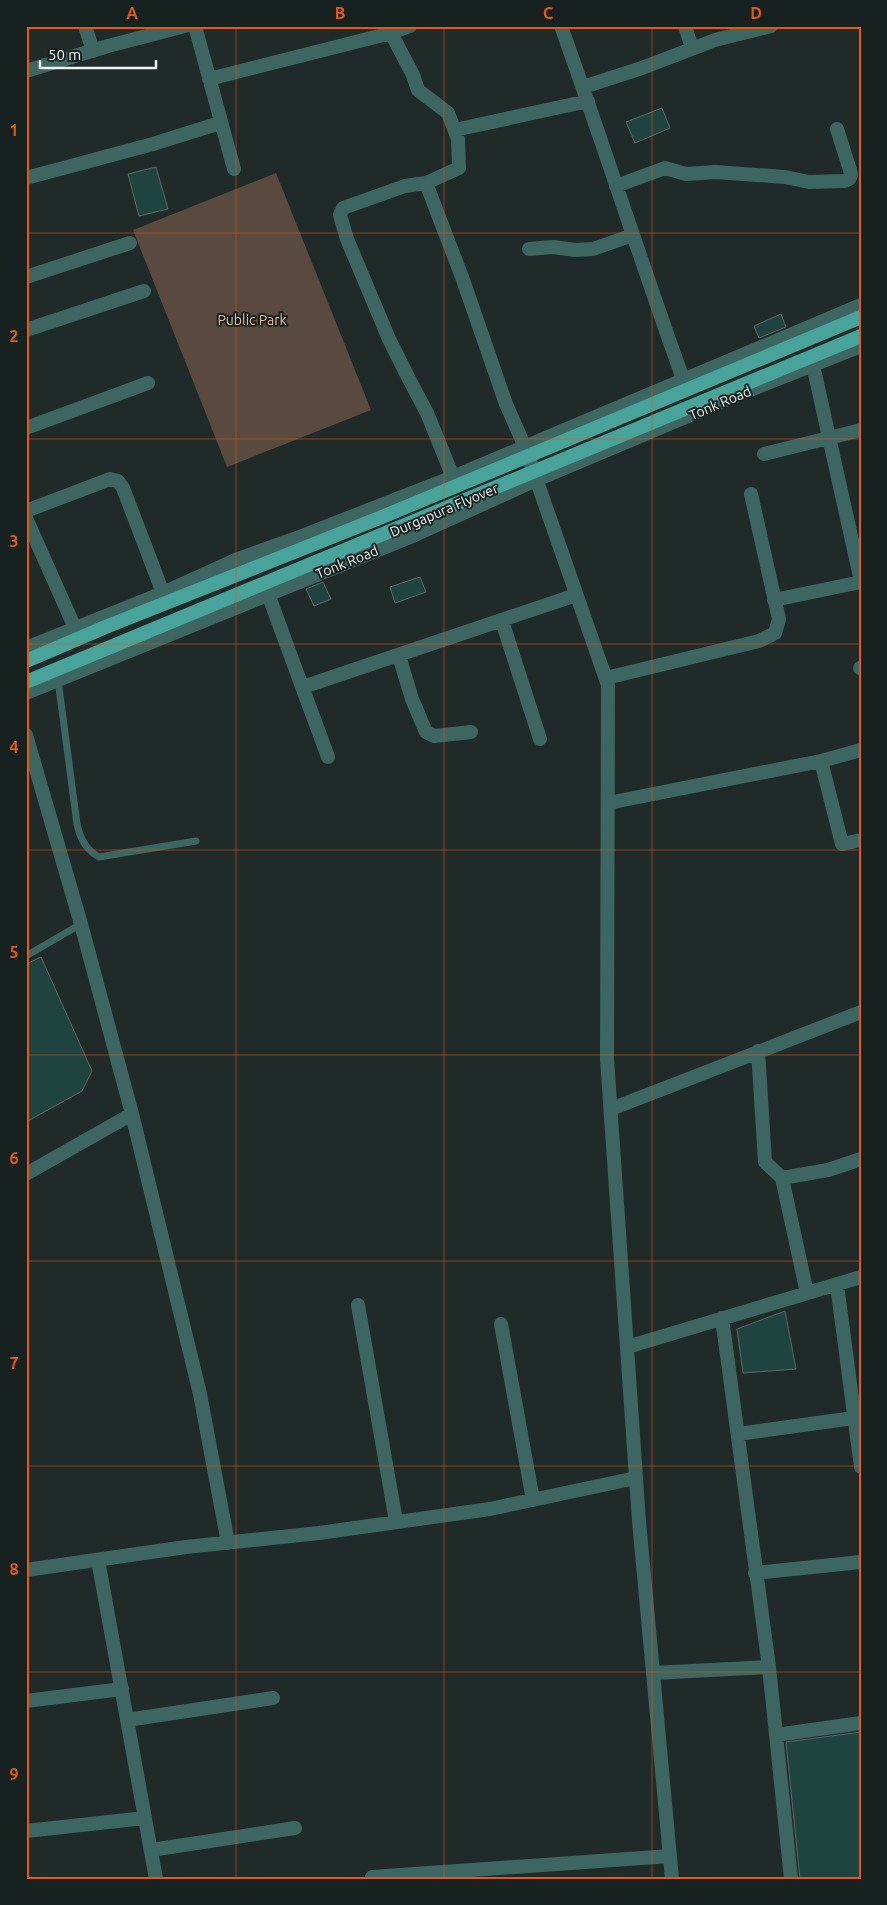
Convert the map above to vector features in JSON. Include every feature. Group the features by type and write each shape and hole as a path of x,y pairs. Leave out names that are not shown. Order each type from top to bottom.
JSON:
{"main road":[{"name":"Durgapura Flyover","path":"27,650 108,626 382,518 861,317"},
{"name":"Durgapura Flyover","path":"26,682 861,336"}],"street":[{"path":"85,26 93,51"},
{"path":"26,71 185,26"},
{"path":"194,26 234,169"},
{"path":"209,78 410,26"},
{"path":"561,26 683,379"},
{"path":"685,26 692,48"},
{"path":"583,87 642,68 715,40 771,26"},
{"path":"390,30 413,75 418,90 448,113 458,139 459,168 426,183 405,186 343,208 340,215 347,239 390,339 408,379 428,412 453,477"},
{"path":"455,130 588,101"},
{"path":"26,178 153,144 220,123"},
{"path":"616,186 666,168 686,174 715,172 785,177 809,182 845,181 851,175 837,129"},
{"path":"426,183 462,277 506,404 525,447 608,685 608,1059 636,1478 672,1879"},
{"path":"529,249 552,247 576,250 593,249 633,235"},
{"path":"26,277 130,243"},
{"path":"26,330 144,291"},
{"path":"27,650 238,560 453,477 861,305"},
{"name":"Tonk Road","path":"26,693 415,535 536,480 861,346"},
{"path":"774,600 861,581 813,365"},
{"path":"26,428 148,383"},
{"path":"764,454 861,430"},
{"path":"26,511 110,480 118,481 124,488 163,593"},
{"path":"606,678 758,642 775,633 779,619 751,494"},
{"path":"26,518 75,628"},
{"path":"268,594 328,757"},
{"path":"303,687 576,595"},
{"path":"502,621 540,739"},
{"path":"398,656 414,706 426,732 434,736 471,732"},
{"path":"26,735 81,924 132,1114 200,1394 228,1542"},
{"path":"608,803 821,760 861,750"},
{"path":"821,760 842,844 861,840"},
{"path":"611,1109 861,1012"},
{"path":"758,1051 765,1162 782,1178 807,1293"},
{"path":"26,1174 132,1114"},
{"path":"782,1178 828,1170 861,1159"},
{"path":"627,1347 861,1277"},
{"path":"836,1285 858,1418 861,1467"},
{"path":"358,1305 396,1521"},
{"path":"722,1318 768,1667 791,1879"},
{"path":"501,1324 533,1500"},
{"path":"738,1434 858,1418"},
{"path":"26,1570 228,1542 319,1533 490,1508 636,1478"},
{"path":"98,1560 156,1879"},
{"path":"755,1573 861,1562"},
{"path":"653,1673 768,1667"},
{"path":"26,1701 122,1689"},
{"path":"127,1720 273,1698"},
{"path":"776,1735 861,1723"},
{"path":"26,1831 145,1818"},
{"path":"150,1850 295,1828"},
{"path":"372,1877 670,1856"}],"lane":[{"path":"58,680 78,832 85,846 99,857 196,841"},
{"path":"26,956 81,924"}],"green space":[{"name":"Public Park","path":"276,173 371,410 227,467 133,230"}],"building":[{"path":"662,108 670,128 635,143 626,122"},
{"path":"156,167 168,209 139,216 128,174"},
{"path":"781,314 786,327 759,338 754,326"},
{"path":"420,577 426,592 395,603 390,587"},
{"path":"323,582 331,599 314,606 306,589"},
{"path":"41,957 92,1071 82,1091 26,1122 26,964"},
{"path":"785,1311 796,1369 743,1373 737,1329"},
{"path":"861,1732 861,1879 800,1879 786,1742"}]}
